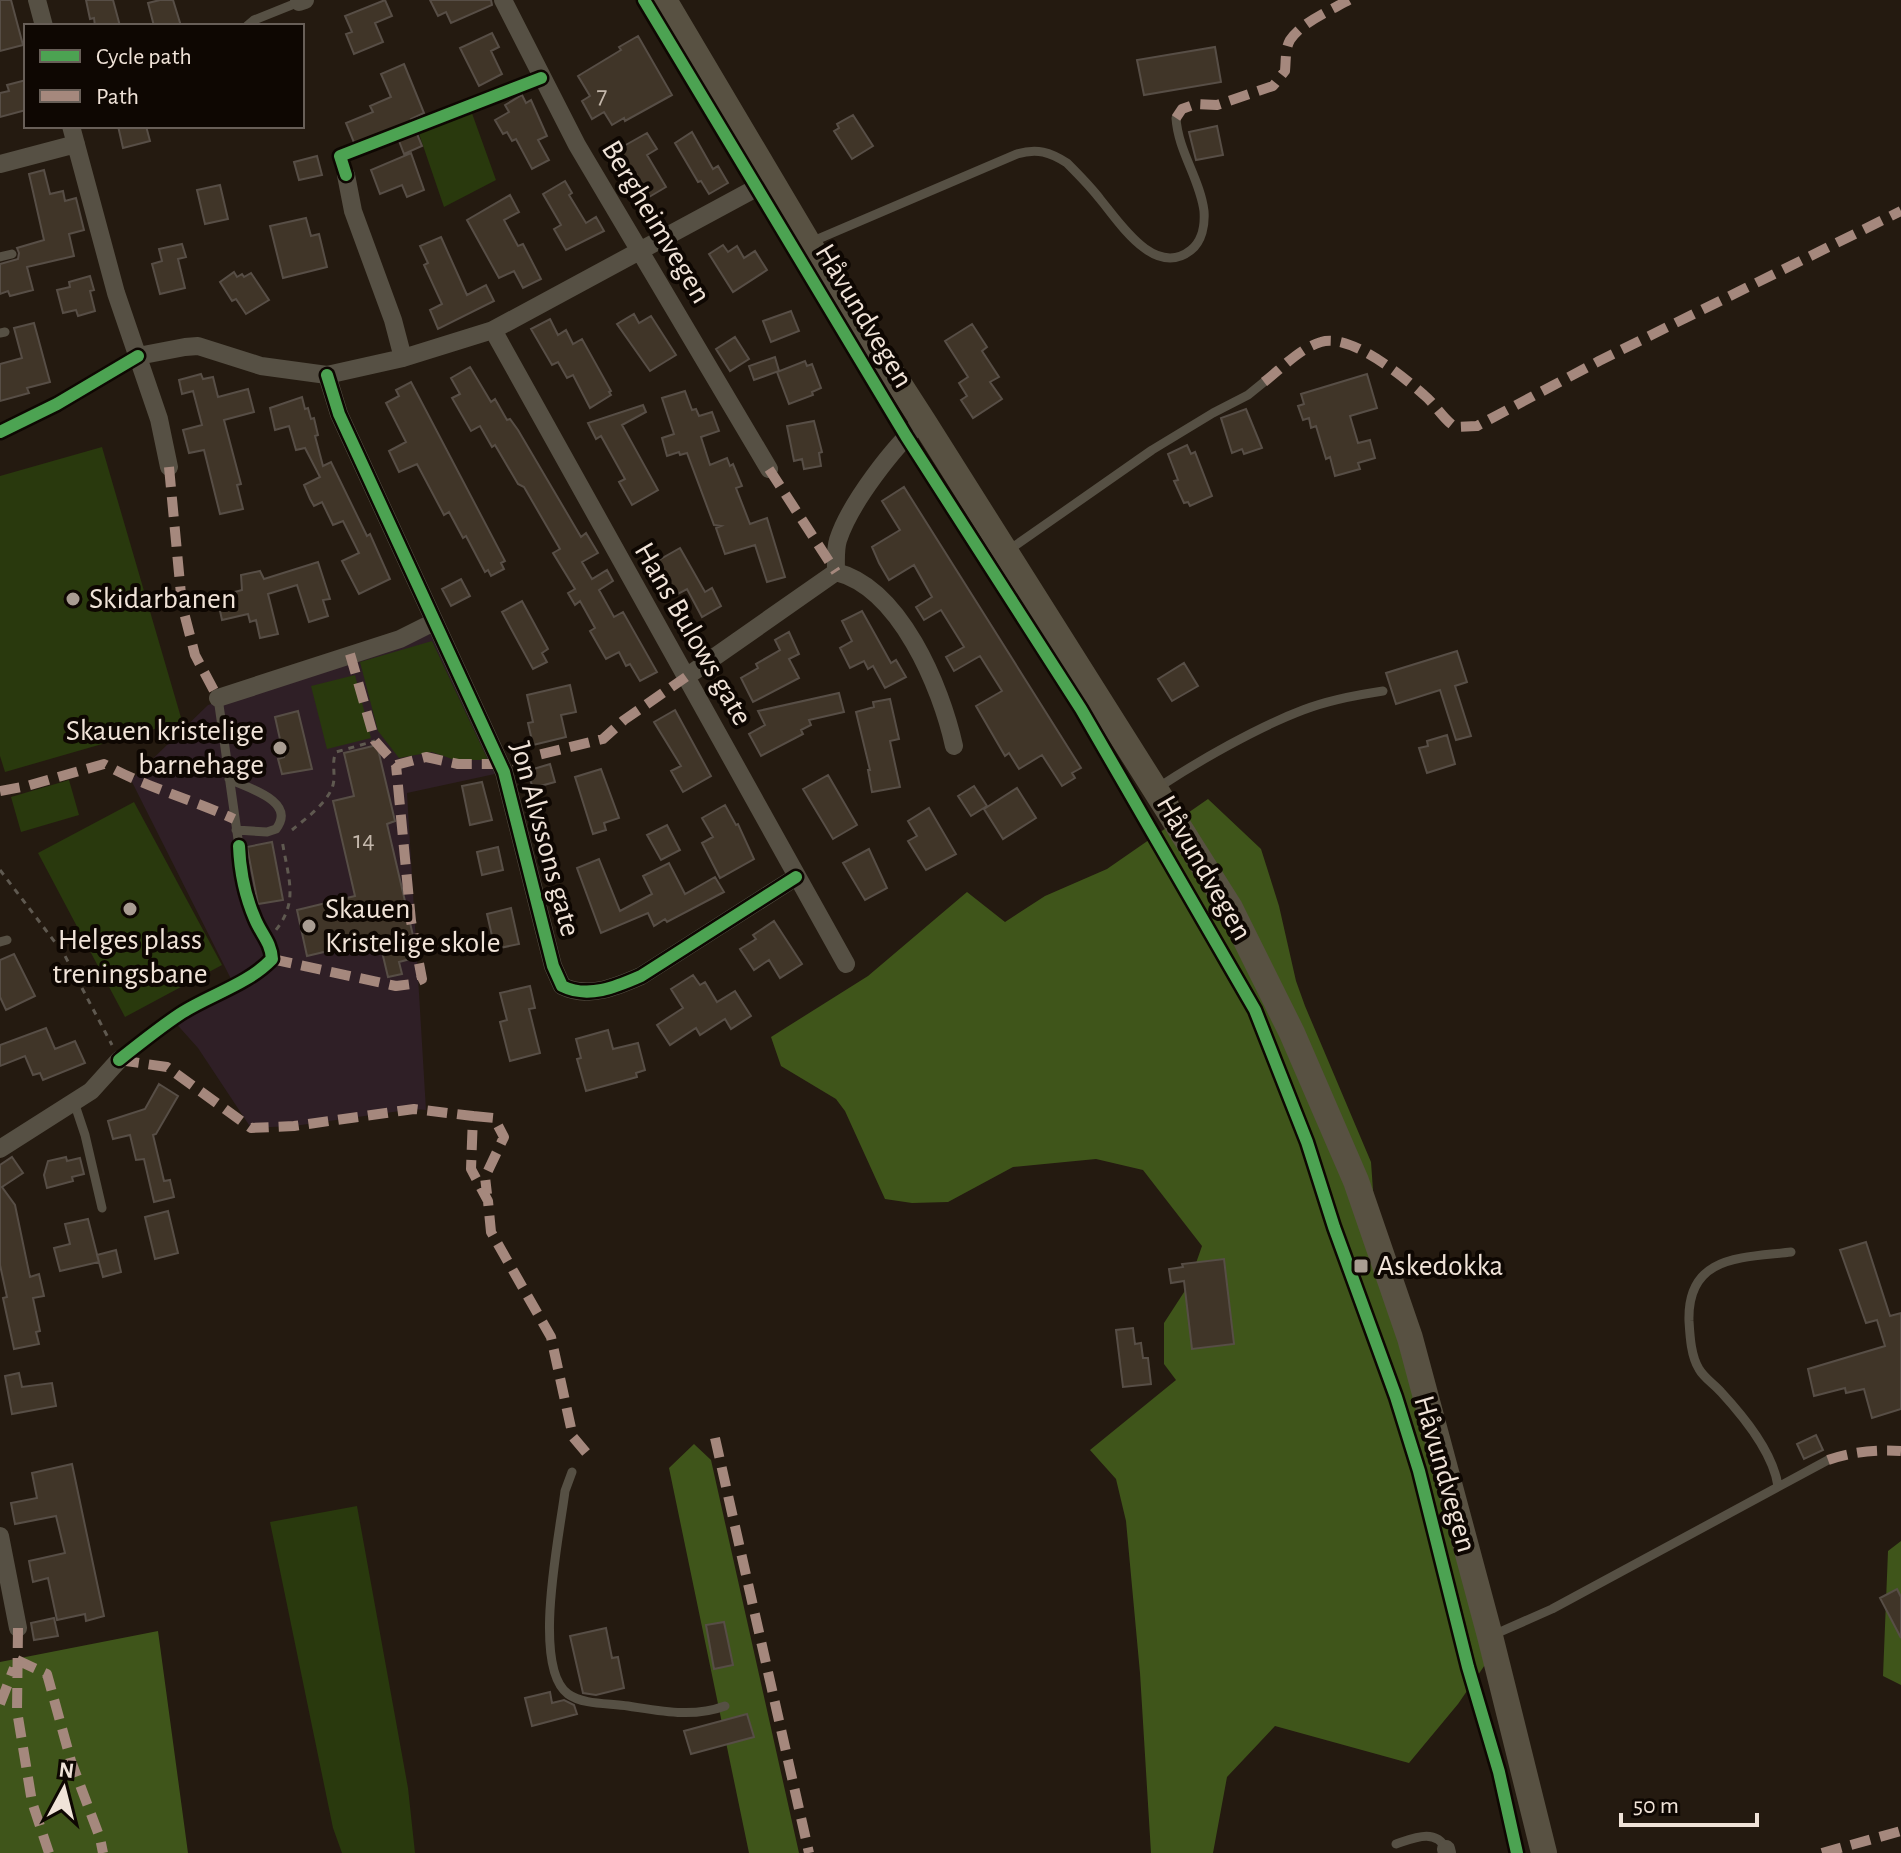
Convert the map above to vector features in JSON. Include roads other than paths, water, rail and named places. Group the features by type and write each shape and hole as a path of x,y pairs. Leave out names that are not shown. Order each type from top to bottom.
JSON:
{"main road":[{"name":"Håvundvegen","path":"664,0 808,243 1230,908 1298,1047 1356,1181 1410,1338 1544,1853"}],"street":[{"path":"37,0 43,24"},
{"name":"Bergheimvegen","path":"503,0 577,145 769,469"},
{"path":"0,164 73,135 116,293 159,419 169,467"},
{"path":"346,175 353,211 393,320 403,358"},
{"path":"138,356 198,346 261,366 327,375 403,358 493,330 771,180"},
{"name":"Hans Bulows gate","path":"493,330 643,605 749,787 846,964"},
{"name":"Jon Alvssons gate","path":"327,375 339,414 504,772 553,966 562,986 575,993 618,987 641,976 796,877"},
{"path":"836,572 836,552 846,522 894,450 923,421"},
{"path":"686,677 836,572 849,575 874,592 913,641 938,689 954,746"},
{"path":"218,698 400,639 434,622"},
{"path":"0,1149 91,1091 119,1060"},
{"path":"0,1536 18,1628"}],"lane":[{"path":"249,24 299,1"},
{"path":"808,243 1017,154 1037,150 1067,163 1138,243 1162,256 1180,257 1195,247 1204,221 1201,196 1182,147 1176,118"},
{"path":"0,257 12,254"},
{"path":"1006,552 1152,450 1248,395 1264,382"},
{"path":"1156,789 1192,766 1302,710 1383,691"},
{"path":"218,698 239,846"},
{"path":"229,779 280,806 282,818 280,825 267,832 236,830"},
{"path":"74,1102 102,1208"},
{"path":"1778,1486 1764,1449 1733,1406 1699,1369 1691,1347 1689,1311 1692,1293 1711,1268 1730,1259 1791,1252"},
{"path":"1490,1636 1552,1609 1828,1460"},
{"path":"572,1472 565,1491 549,1630 550,1660 563,1689 577,1699 654,1711 696,1714 725,1706"},
{"path":"1396,1844 1420,1836 1433,1836 1443,1843 1446,1851"}],"place":[{"name":"Skidarbanen","path":"73,599"},
{"name":"Skauen kristelige barnehage","path":"280,748"},
{"name":"Helges plass treningsbane","path":"130,909"},
{"name":"Skauen Kristelige skole","path":"309,926"},
{"name":"Askedokka","path":"1361,1266"}]}
